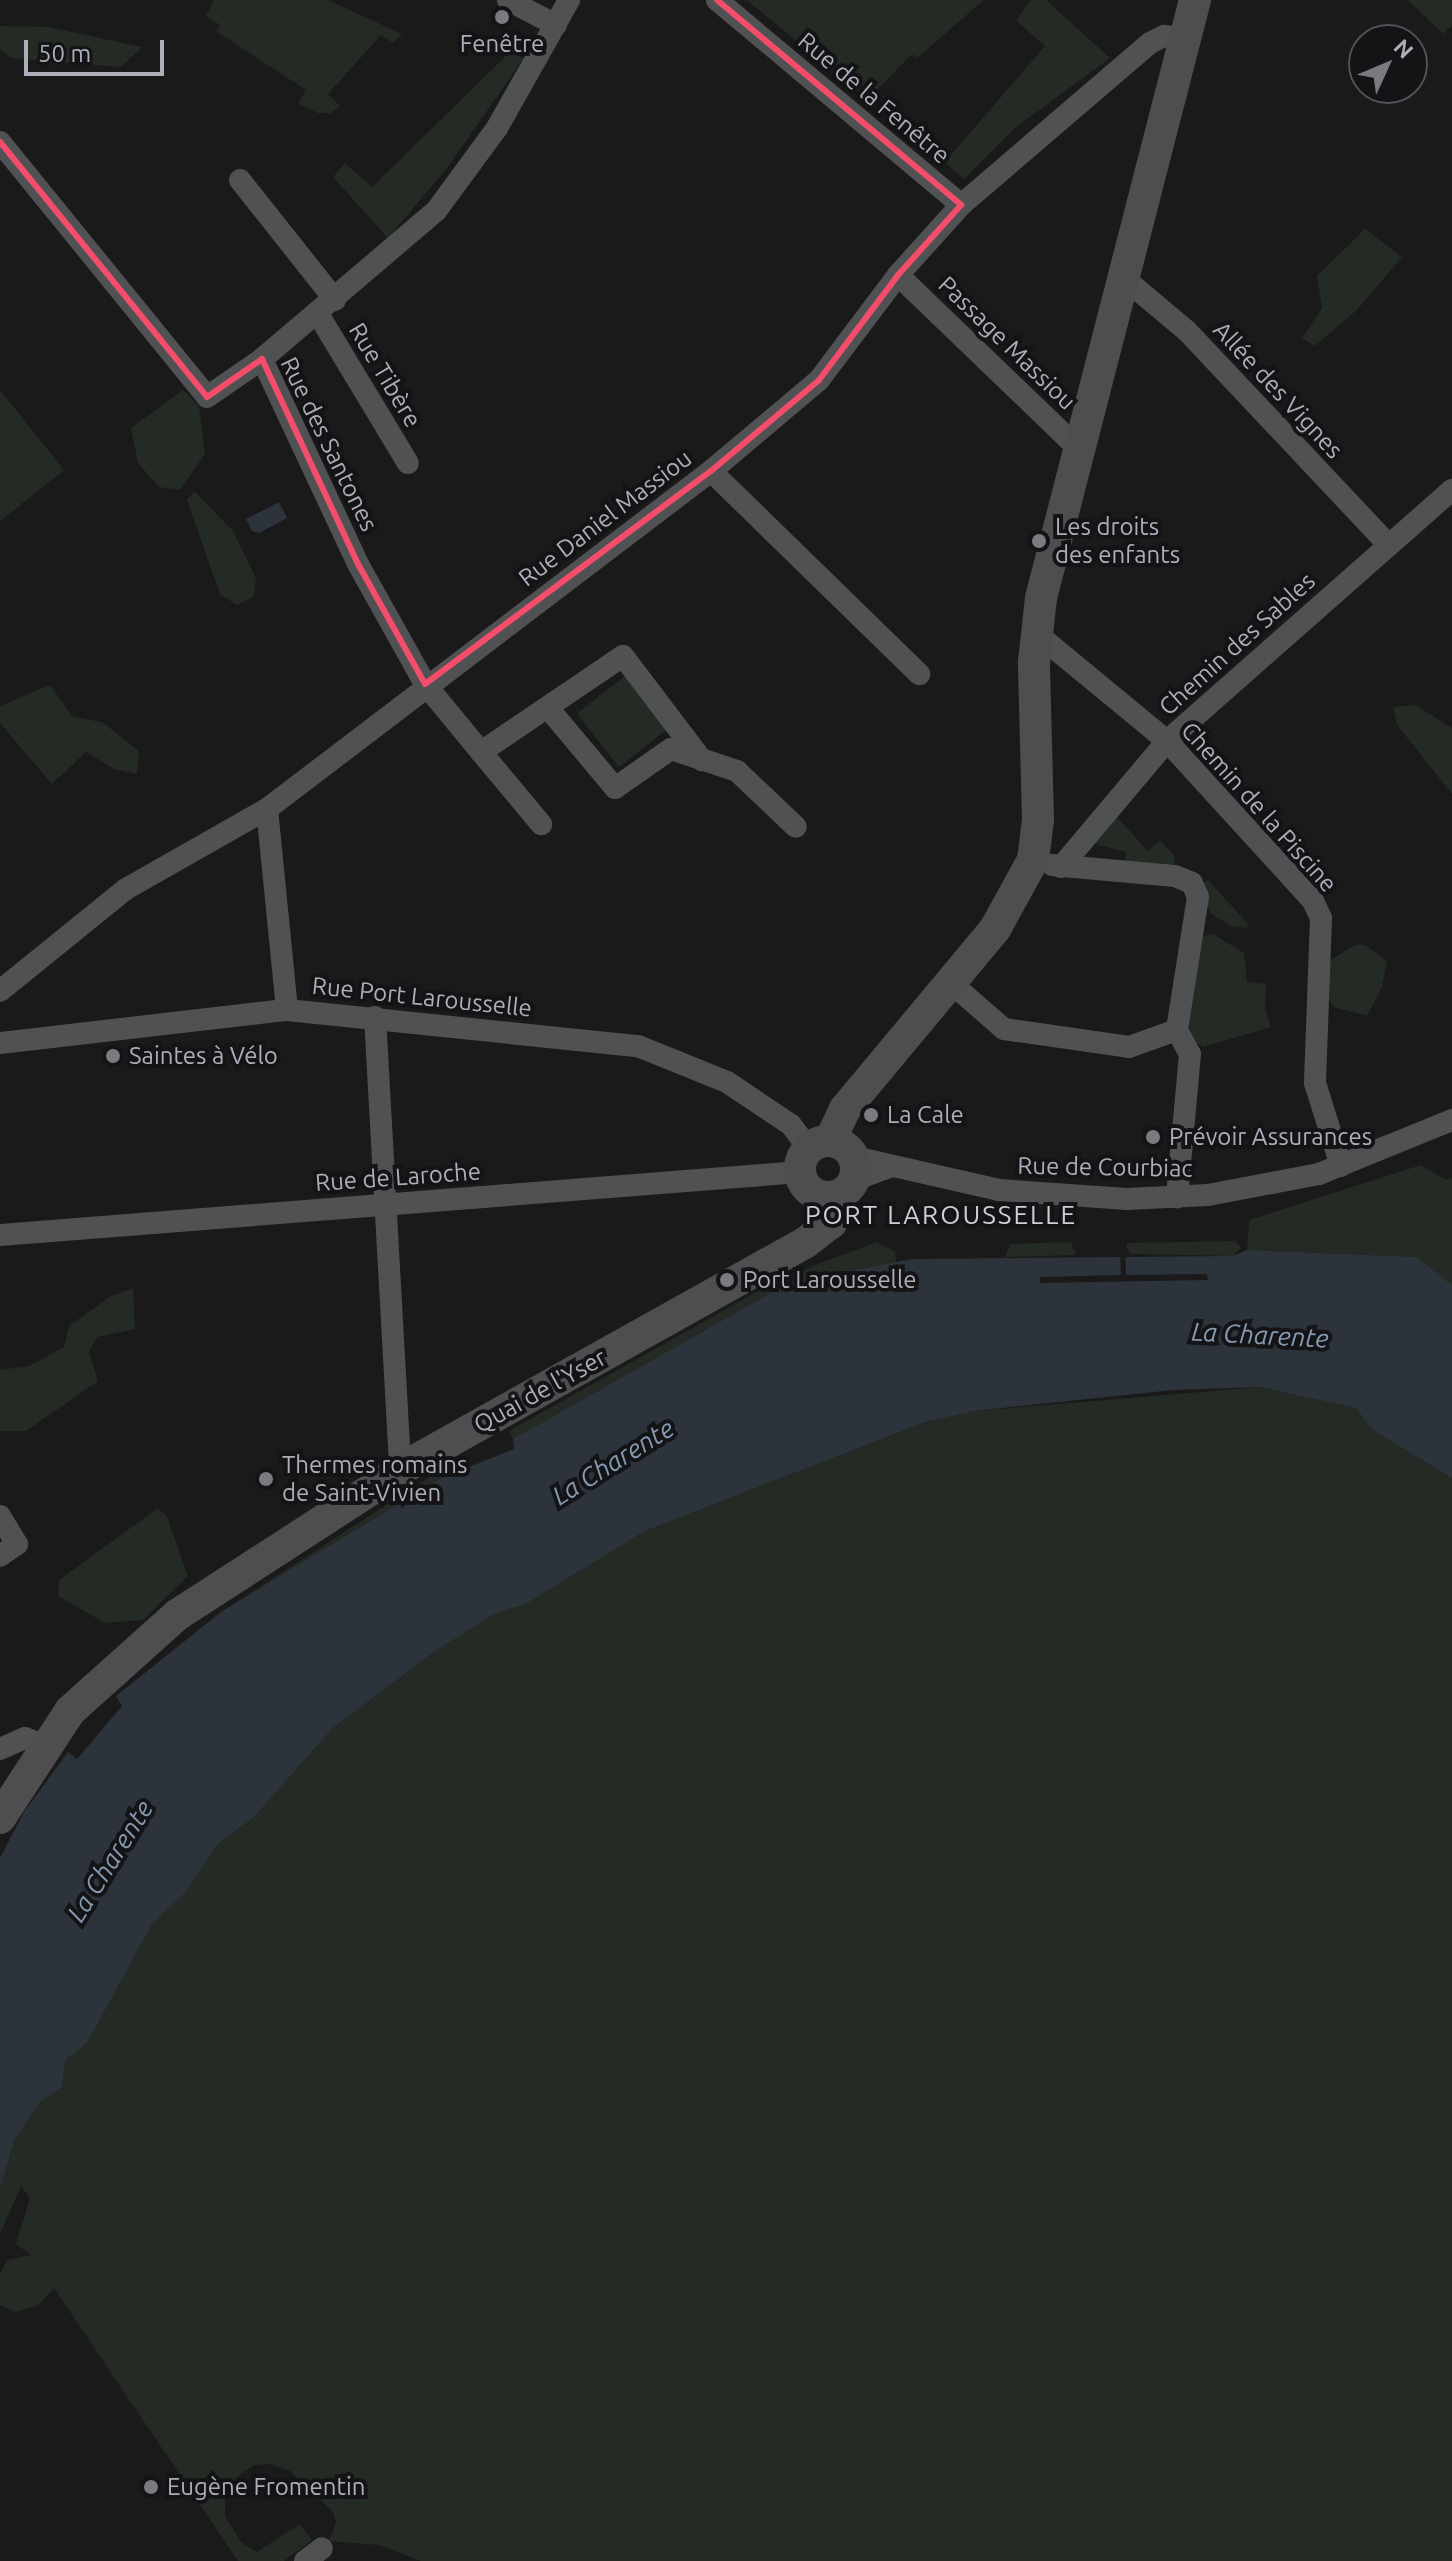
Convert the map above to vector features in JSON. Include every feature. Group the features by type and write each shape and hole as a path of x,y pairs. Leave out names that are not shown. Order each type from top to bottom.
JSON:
{"street":[{"path":"508,0 556,25"},
{"path":"262,359 436,211 497,128 569,0"},
{"name":"Rue de la Fenêtre","path":"717,0 961,205"},
{"name":"Quai de l'Yser","path":"0,1818 44,1746 101,1678 166,1623 400,1471 805,1243 831,1223 830,1166 835,1121 1047,863 1038,820 1036,633 1079,449 1188,39 1195,0"},
{"name":"Rue Daniel Massiou","path":"0,991 126,889 267,809 425,684 711,471 819,380 898,275 961,205 1150,43 1164,36 1188,39"},
{"name":"Rue des Santones","path":"0,142 207,397 262,359 358,564 425,684 541,824"},
{"name":"Rue Tibère","path":"240,180 326,307 408,463"},
{"name":"Passage Massiou","path":"898,275 1079,449"},
{"name":"Allée des Vignes","path":"1125,279 1187,331 1387,543"},
{"path":"711,471 919,674"},
{"name":"Chemin des Sables","path":"1047,863 1167,741 1387,543 1452,490"},
{"name":"Chemin de la Piscine","path":"1036,633 1167,741 1313,901 1321,918 1315,1083 1341,1166"},
{"path":"481,752 536,712 549,709 623,656 702,760"},
{"path":"549,709 560,716 615,788 671,749 737,771 796,827"},
{"path":"267,809 287,1010"},
{"path":"1047,863 1175,876 1192,883 1198,897 1177,1030 1190,1054 1177,1197"},
{"path":"951,983 1004,1029 1129,1047 1177,1030"},
{"name":"Rue Port Larousselle","path":"0,1043 287,1010 638,1046 727,1082 791,1125 830,1166"},
{"path":"375,1017 400,1471"},
{"name":"Rue de Courbiac","path":"830,1166 891,1167 999,1190 1177,1197 1294,1181 1341,1166 1452,1120"},
{"name":"Rue de Laroche","path":"0,1235 830,1166"},
{"path":"0,1516 8,1550"},
{"path":"0,1749 25,1738 44,1746"}],"shaded area":[{"path":"214,0 328,0 402,34 393,43 381,35 328,94 340,106 331,113 318,113 298,104 306,90 216,31 220,25 206,16"},
{"path":"747,0 984,0 917,58 912,54 867,100"},
{"path":"1030,0 1046,0 1110,58 1015,128 964,179 945,162 1045,46 1016,21"},
{"path":"1408,0 1452,0 1452,25 1443,34"},
{"path":"0,26 48,27 142,47 121,67 11,58 0,49"},
{"path":"513,49 523,59 447,168 388,238 333,177 345,163 372,187"},
{"path":"1365,229 1402,257 1357,310 1315,346 1302,338 1322,308 1317,276"},
{"path":"0,390 64,470 0,521"},
{"path":"183,390 199,406 205,454 180,490 159,487 138,463 131,428"},
{"path":"194,491 233,531 256,578 254,596 237,605 220,594 187,500"},
{"path":"625,676 667,730 619,767 577,714"},
{"path":"50,685 73,717 102,722 139,751 137,774 114,769 86,752 52,784 0,723 0,706"},
{"path":"1415,705 1452,728 1452,794 1397,725 1393,707"},
{"path":"1116,816 1148,851 1160,840 1175,857 1173,868 1125,863 1126,852 1090,843"},
{"path":"1208,880 1248,924 1247,928 1231,926 1210,913 1201,885"},
{"path":"1213,934 1244,953 1247,982 1266,984 1265,1007 1271,1027 1203,1047 1192,1040 1189,1023 1202,936"},
{"path":"1355,945 1365,945 1387,961 1382,987 1367,1016 1334,1007 1327,998 1327,962"},
{"path":"1421,1165 1446,1180 1452,1178 1452,1285 1417,1257 1247,1250 1249,1220"},
{"path":"1235,1241 1241,1248 1233,1256 1131,1254 1126,1248 1127,1243"},
{"path":"877,1242 895,1252 896,1262 790,1282 513,1439 509,1431 783,1277"},
{"path":"1071,1242 1076,1255 1005,1257 1010,1244"},
{"path":"133,1288 135,1329 97,1337 89,1352 98,1381 26,1431 0,1431 0,1370 29,1366 64,1347 69,1326 111,1296"},
{"path":"1260,1387 1356,1408 1371,1429 1452,1478 1452,2561 421,2561 379,2545 329,2541 336,2522 333,2512 290,2471 270,2464 254,2465 238,2476 225,2495 225,2516 241,2542 257,2552 300,2524 312,2540 284,2561 238,2561 54,2288 37,2306 15,2312 0,2305 0,2274 7,2260 31,2255 16,2244 30,2198 21,2186 0,2234 0,2189 14,2141 39,2103 62,2087 64,2060 87,2043 153,1923 185,1893 218,1844 254,1817 332,1729 434,1652 495,1612 526,1604 645,1531 923,1423 974,1411"},
{"path":"448,1465 466,1469 439,1479 221,1612"},
{"path":"158,1508 167,1517 188,1576 143,1620 105,1623 58,1596 59,1580"}],"water":[{"path":"279,502 287,518 259,533 252,531 246,519"},
{"name":"La Charente","path":"1247,1250 1417,1257 1452,1285 1452,1478 1371,1429 1356,1408 1260,1387 1173,1390 974,1411 923,1423 645,1531 526,1604 495,1613 434,1652 332,1729 254,1817 218,1844 185,1893 153,1923 87,2043 65,2060 62,2087 39,2103 14,2141 0,2189 0,1858 24,1812 68,1752 77,1759 122,1706 116,1696 221,1612 439,1479 514,1449 513,1439 790,1282 912,1259 1233,1256"}],"pier":[{"path":"1120,1250 1125,1250 1126,1275 1207,1274 1208,1280 1040,1283 1040,1277 1121,1275"}],"transit line":[{"path":"717,0 961,205"},
{"path":"0,142 207,397 262,359"},
{"path":"425,684 711,471 819,380 898,275 961,205"},
{"path":"262,359 358,564 425,684"}],"place":[{"name":"Fenêtre","path":"502,17"},
{"name":"Les droits des enfants","path":"1039,541"},
{"name":"Saintes à Vélo","path":"113,1056"},
{"name":"La Cale","path":"871,1115"},
{"name":"Prévoir Assurances","path":"1153,1137"},
{"name":"Port Larousselle","path":"727,1280"},
{"name":"Thermes romains de Saint-Vivien","path":"266,1479"},
{"name":"Eugène Fromentin","path":"151,2487"}],"district":[{"name":"PORT LAROUSSELLE","path":"941,1215"}]}
